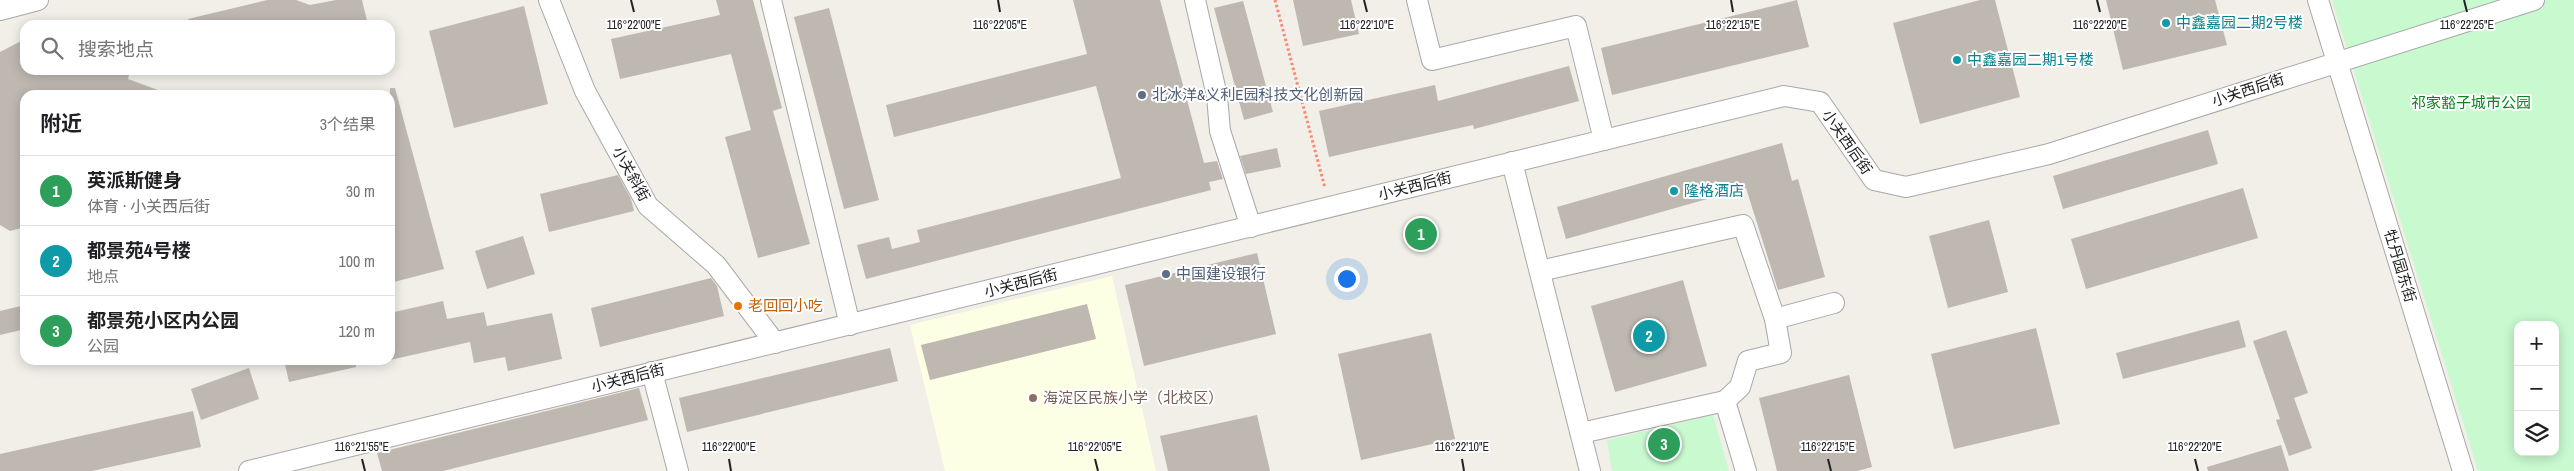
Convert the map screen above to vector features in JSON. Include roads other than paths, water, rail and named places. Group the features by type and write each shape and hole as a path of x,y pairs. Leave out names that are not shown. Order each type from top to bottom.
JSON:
{"street":[{"path":"0,10 38,0"},
{"name":"小关斜街","path":"549,0 585,91 648,206 716,265 775,343"},
{"path":"771,0 850,325"},
{"path":"1195,0 1217,96 1220,131 1251,227"},
{"path":"1417,0 1432,60 1576,26 1604,140"},
{"name":"牡丹园东街","path":"2318,0 2463,471"},
{"name":"小关西后街","path":"249,471 1784,96 1820,102 1874,180 1906,187 2050,154 2534,0"},
{"path":"1512,162 1590,471"},
{"path":"1540,271 1743,225 1775,320 1781,354 1748,361 1740,387 1725,401 1581,434"},
{"path":"1775,320 1834,303"},
{"path":"652,372 678,471"},
{"path":"1725,401 1746,471"}],"place":[{"name":"中鑫嘉园二期2号楼","path":"2166,23"},
{"name":"中鑫嘉园二期1号楼","path":"1957,60"},
{"name":"北冰洋&义利E园科技文化创新园","path":"1142,95"},
{"name":"隆格酒店","path":"1674,191"},
{"name":"英派斯健身","path":"1421,234"},
{"name":"中国建设银行","path":"1166,274"},
{"name":"老回回小吃","path":"738,306"},
{"name":"都景苑4号楼","path":"1649,336"},
{"name":"海淀区民族小学（北校区）","path":"1033,398"},
{"name":"都景苑小区内公园","path":"1664,444"}],"park label":[{"name":"祁家豁子城市公园","path":"2471,103"}]}
